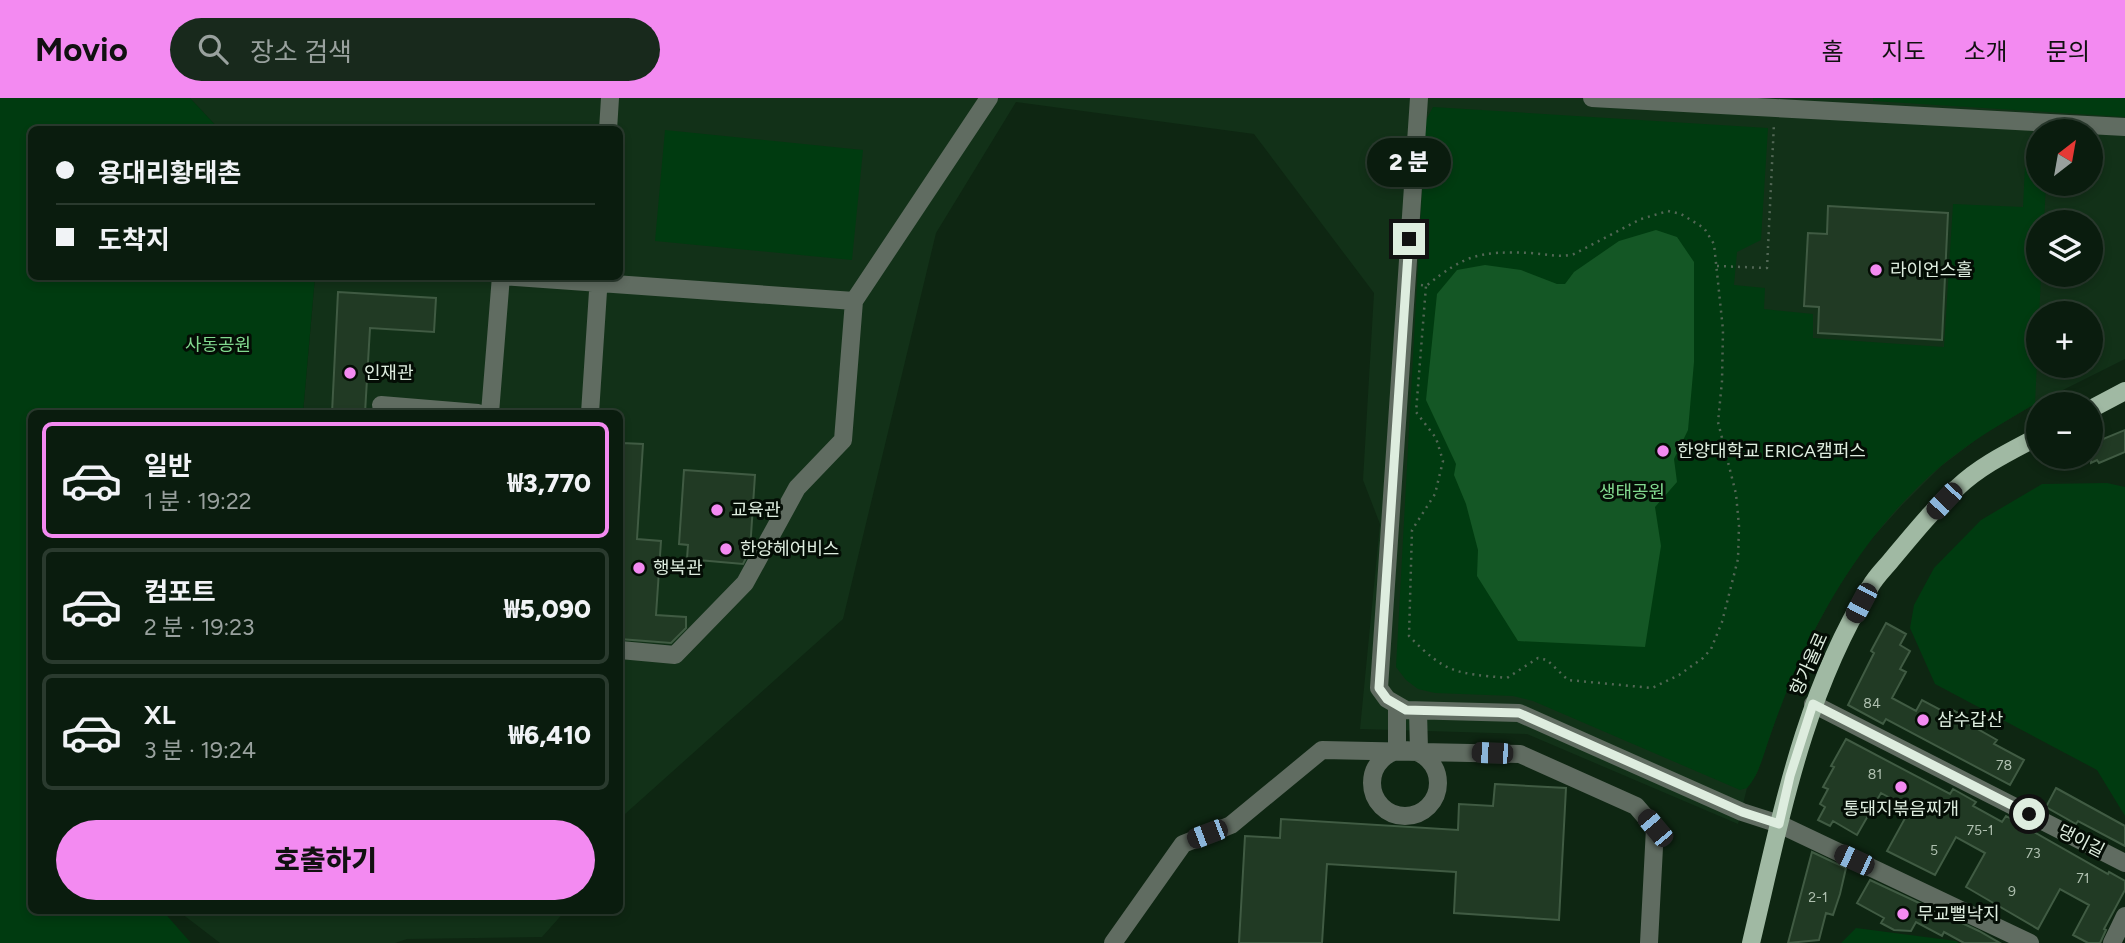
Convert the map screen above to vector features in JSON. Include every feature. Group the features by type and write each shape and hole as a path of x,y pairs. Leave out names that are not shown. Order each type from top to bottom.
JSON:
{"main road":[{"path":"2103,403 2125,391"},
{"name":"항가울로","path":"1751,943 1790,776 1813,704 1830,660 1871,584 1959,485 1995,460 2026,443"}],"street":[{"path":"608,126 610,98"},
{"path":"623,650 675,655 745,583 797,488 843,440 854,301 989,98"},
{"path":"1419,98 1379,688 1387,699 1406,710 1519,713 1742,812 1779,824 2030,943"},
{"path":"1591,98 1780,105 2125,127"},
{"path":"490,410 501,280"},
{"path":"590,410 598,280 854,301"},
{"path":"381,405 442,410"},
{"name":"댕이길","path":"1813,704 2125,863"},
{"path":"1397,705 1407,750"},
{"path":"1407,750 1418,711"},
{"path":"1113,943 1183,844 1231,825 1322,750 1520,754 1636,806 1655,828 1649,943"},
{"path":"2112,943 2125,916"}],"path":[{"path":"1717,266 1767,268 1780,105"},
{"path":"1406,285 1426,286 1469,257 1482,253 1564,256 1585,249 1641,219 1668,211 1681,214 1704,228 1714,244 1717,266 1723,330 1718,422 1736,494 1738,559 1733,584 1711,649 1679,675 1652,688 1568,680 1547,660 1538,658 1507,678 1468,674 1452,671 1431,659 1409,636 1412,530 1435,494 1443,461 1436,438 1416,412 1426,286"}],"shaded area":[{"name":"한양대학교 ERICA캠퍼스","path":"190,98 2125,98 2125,359 2103,370 2103,301 2026,301 2026,378 2087,378 2059,392 2026,392 2026,409 1982,435 1940,467 1867,544 1835,592 1807,644 1785,693 1757,773 1747,788 1738,824 1527,734 1360,729 1380,524 1363,480 1374,293 1254,134 1016,102 936,233 843,619 623,818 623,410 303,410 315,280 623,280 623,126 216,126"},
{"path":"1656,230 1677,237 1694,262 1694,362 1688,430 1674,459 1677,482 1655,507 1661,546 1645,647 1518,641 1477,576 1478,550 1466,504 1454,475 1456,464 1426,400 1437,294 1457,270 1485,265 1521,270 1557,284 1565,284 1574,272 1619,241"},
{"path":"182,914 562,914 542,937 407,939 395,943 220,943"}],"green space":[{"name":"사동공원","path":"0,98 190,98 216,126 28,126 28,280 315,280 303,410 28,410 28,914 166,914 191,943 0,943"},
{"path":"1873,98 2125,98 2125,117 1873,101"},
{"name":"생태공원","path":"1433,107 1768,128 1761,240 1737,252 1734,285 1765,288 1764,309 1813,314 1813,338 1944,347 1953,204 2023,207 2026,146 2026,196 2045,196 2045,210 2026,210 2026,287 2040,287 2040,301 2026,301 2026,378 2036,378 2036,392 2026,392 2026,409 1975,441 1918,487 1896,510 1857,560 1809,641 1785,695 1758,771 1747,788 1740,790 1533,701 1513,696 1435,693 1418,689 1406,680 1396,667 1426,120"},
{"path":"665,130 863,150 852,260 655,241"},
{"path":"2107,483 2125,487 2125,816 2097,770 1935,684 1910,628 1914,605 1934,568 1981,520 2042,484"},
{"path":"1856,928 1956,941 1959,943 1841,943"}],"building":[{"name":"라이언스홀","path":"1828,206 1948,213 1942,340 1818,333 1819,307 1804,306 1808,233 1827,234"},
{"name":"인재관","path":"338,292 436,298 434,332 370,328 365,410 332,410"},
{"path":"2125,430 2125,452 2103,461 2103,439"},
{"name":"행복관","path":"623,443 643,444 637,539 661,541 656,615 686,617 686,628 671,643 623,639"},
{"name":"교육관","path":"684,470 755,475 750,550 743,564 687,559 688,545 679,544"},
{"path":"1886,623 1906,634 1900,645 1910,651 1900,669 1906,672 1892,698 1916,711 1922,700 1948,714 1951,709 1971,720 1969,724 1997,740 1994,744 2024,760 2010,785 1886,719 1883,724 1848,705"},
{"path":"1846,739 1950,794 1953,789 1976,802 1973,806 2002,822 2006,816 2125,881 2125,890 2104,929 2106,930 2100,943 2088,943 2073,935 2089,905 2060,889 2038,929 1966,887 1985,853 1956,837 1935,875 1887,851 1909,811 1881,793 1857,835 1833,821 1830,826 1818,820 1825,807 1820,804 1828,789 1823,787"},
{"path":"1495,784 1566,788 1559,920 1454,913 1456,872 1327,864 1322,943 1239,943 1245,836 1280,838 1281,819 1458,830 1459,804 1493,806"},
{"path":"2056,788 2125,826 2125,846 2046,807"},
{"path":"1812,852 1846,868 1840,894 1833,915 1826,913 1819,940 1788,943"},
{"path":"1870,880 2000,943 1964,943 1944,932 1942,936 1916,922 1911,931 1894,930 1881,923 1884,918 1857,903"}],"place":[{"name":"라이언스홀","path":"1876,270"},
{"name":"인재관","path":"350,373"},
{"name":"한양대학교 ERICA캠퍼스","path":"1663,451"},
{"name":"교육관","path":"717,510"},
{"name":"한양헤어비스","path":"726,549"},
{"name":"행복관","path":"639,568"},
{"name":"삼수갑산","path":"1923,720"},
{"name":"통돼지볶음찌개","path":"1901,787"},
{"name":"무교뻘낙지","path":"1903,914"}],"route":[{"path":"1409,239 1379,688 1387,699 1406,710 1519,713 1742,812 1779,824 1790,776 1813,704 2029,814"}]}
